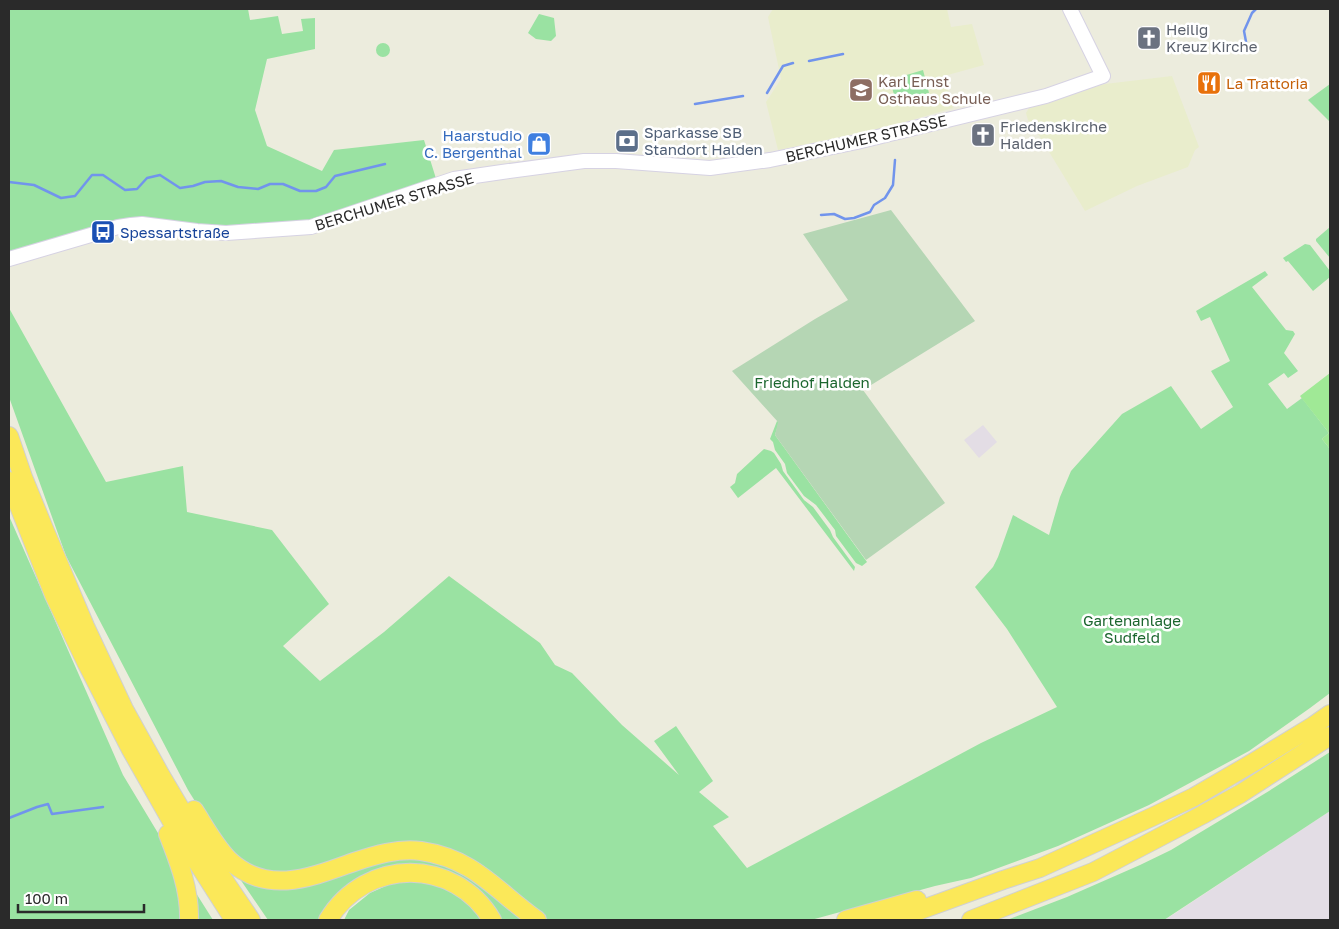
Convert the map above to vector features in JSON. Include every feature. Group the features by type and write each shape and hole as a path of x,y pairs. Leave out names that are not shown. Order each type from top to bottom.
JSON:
{"highway":[{"path":"9,436 34,504 85,626 124,709 214,866 251,920"},
{"path":"9,481 54,595 130,748 176,829 234,920"},
{"path":"63,573 132,706 228,870 262,920"},
{"path":"54,595 67,638 106,725 137,782 222,920"},
{"path":"893,920 1040,868 1194,797 1271,752 1330,714"},
{"path":"971,920 1093,872 1240,794 1330,736"},
{"path":"186,800 228,858 238,867 261,878 294,880 314,877 386,853 420,851 449,858 473,869 537,920"},
{"path":"168,834 184,877 189,920"},
{"path":"328,920 345,898 358,888 374,879 408,872 440,877 464,888 478,900 492,920"},
{"path":"846,920 929,897 1003,880"}],"main road":[{"name":"BERCHUMER STRASSE","path":"9,259 118,227 131,225 153,225 226,233 311,227 454,179 574,162 616,161 710,168 774,159 857,142 1046,96 1103,76 1070,9"}],"shaded area":[{"name":"Karl Ernst Osthaus Schule","path":"773,9 947,9 951,27 972,24 984,65 944,76 953,108 884,128 778,150 766,102 781,79 768,17"},
{"path":"1172,76 1199,147 1195,150 1188,167 1137,186 1085,211 1028,120 1026,113 1029,108 1035,104 1105,84"},
{"path":"983,425 997,442 979,458 964,440"},
{"path":"1330,811 1330,920 1164,920 1174,914"}],"green space":[{"path":"9,9 248,9 250,20 278,16 282,34 303,31 301,19 315,18 315,49 267,59 255,110 267,146 322,171 334,150 424,140 438,185 314,225 275,229 153,225 9,259"},
{"path":"539,14 554,18 556,36 551,41 536,39 528,33"},
{"path":"383,43 388,45 390,50 388,55 383,57 378,55 376,50 378,45"},
{"path":"923,70 929,93 896,102 890,80"},
{"path":"1330,84 1330,122 1308,100"},
{"name":"Friedhof Halden","path":"891,210 975,321 863,390 945,503 866,560 775,435 778,422 732,371 848,300 803,234"},
{"path":"1330,227 1330,258 1316,239"},
{"path":"1305,244 1310,245 1330,271 1330,277 1313,291 1288,261 1286,262 1283,258"},
{"name":"Gartenanlage Sudfeld","path":"1265,271 1268,275 1252,287 1286,330 1293,331 1295,334 1284,353 1298,371 1288,378 1284,373 1268,384 1287,409 1302,398 1329,433 1322,439 1330,449 1330,693 1249,751 1149,805 1058,846 971,878 811,920 547,920 437,849 290,875 259,871 236,857 218,838 188,790 66,556 9,397 9,308 106,482 183,466 187,512 272,530 329,604 283,646 320,681 384,632 449,576 540,643 555,665 572,673 622,725 679,775 654,741 676,726 713,781 699,792 729,817 713,826 747,868 981,743 1057,707 1007,629 975,587 993,567 1013,515 1049,535 1060,497 1071,471 1122,414 1171,386 1201,429 1233,407 1211,371 1230,361 1210,317 1201,321 1196,311"},
{"path":"1330,373 1330,449 1322,439 1329,433 1300,396"},
{"path":"777,421 779,422 775,435 867,562 862,566 856,563 816,505 804,496 787,473 785,464 770,439"},
{"path":"764,449 774,453 783,471 804,500 813,507 830,530 855,567 854,571 776,468 738,498 730,487 735,483 737,474"},
{"path":"9,516 123,775 170,853 178,884 182,920 9,920"},
{"path":"1330,752 1330,811 1164,920 1007,920 1067,897 1171,850"},
{"path":"424,858 469,875 523,920 498,920 485,902 399,868 322,920 268,920 240,879 262,887 386,859"},
{"path":"424,879 459,893 484,920 344,920 349,910 370,893 388,885"},
{"path":"189,882 213,920 194,920"}],"waterway":[{"path":"1247,47 1244,31 1252,13 1256,9"},
{"path":"809,61 843,54"},
{"path":"767,93 783,66 793,63"},
{"path":"695,104 743,96"},
{"path":"821,215 834,214 845,219 870,212 874,205 885,198 893,185 895,160"},
{"path":"9,182 34,185 61,198 75,196 92,175 103,175 125,190 137,189 147,178 160,175 180,188 205,182 221,181 238,187 258,189 270,184 283,184 300,191 316,191 326,187 335,176 385,164"},
{"path":"9,818 48,804 52,814 103,807"}],"place":[{"name":"Heilig Kreuz Kirche","path":"1149,38"},
{"name":"La Trattoria","path":"1209,83"},
{"name":"Karl Ernst Osthaus Schule","path":"861,90"},
{"name":"Friedenskirche Halden","path":"983,135"},
{"name":"Sparkasse SB Standort Halden","path":"627,141"},
{"name":"Haarstudio C. Bergenthal","path":"539,144"},
{"name":"Spessartstraße","path":"103,232"}]}
